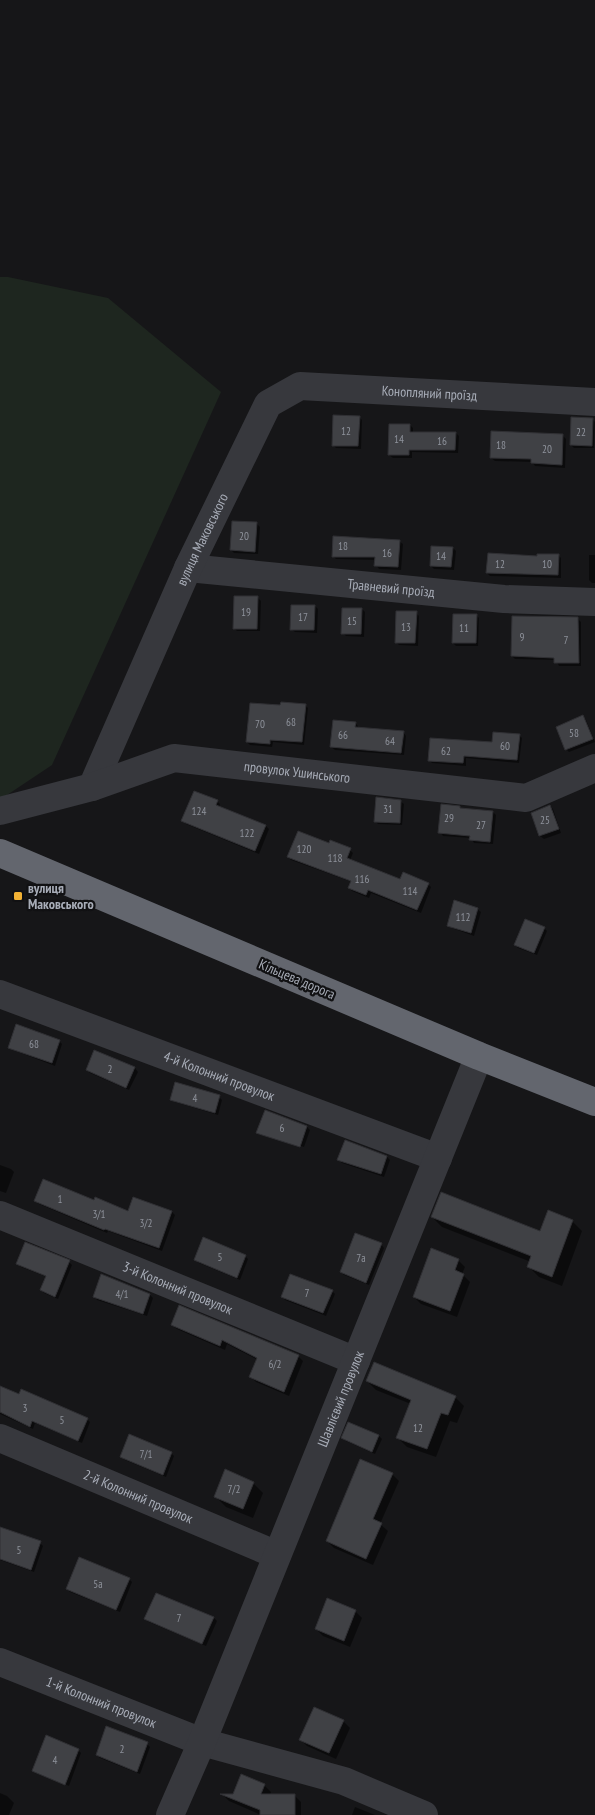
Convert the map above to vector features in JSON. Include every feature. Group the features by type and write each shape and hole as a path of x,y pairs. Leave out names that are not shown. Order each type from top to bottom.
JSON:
{"highway":[{"name":"Кільцева дорога","path":"0,853 479,1056 595,1102"}],"street":[{"name":"Конопляний проїзд","path":"268,404 300,386 595,402"},
{"name":"вулиця Маковського","path":"92,787 188,568 268,404"},
{"name":"Травневий проїзд","path":"188,568 504,599 595,602"},
{"name":"провулок Ушинського","path":"0,811 92,787 174,758 526,798 595,768"},
{"name":"4-й Колонний провулок","path":"0,994 438,1158"},
{"name":"Шавлієвий провулок","path":"170,1815 202,1742 479,1056"},
{"name":"3-й Колонний провулок","path":"0,1214 356,1361"},
{"name":"2-й Колонний провулок","path":"0,1438 277,1555"},
{"name":"1-й Колонний провулок","path":"0,1662 202,1742"},
{"path":"202,1742 344,1781 424,1815"}],"shaded area":[{"path":"0,277 8,277 108,298 221,392 52,765 4,797 0,797"}],"building":[{"path":"333,415 360,416 358,446 332,446"},
{"path":"571,417 593,418 592,446 570,445"},
{"path":"389,424 410,424 410,432 456,432 455,450 409,450 409,455 388,455"},
{"path":"491,431 563,434 562,465 531,463 531,459 490,458"},
{"path":"232,521 257,522 255,552 230,550"},
{"path":"333,536 400,540 398,567 374,566 375,557 332,557"},
{"path":"431,546 453,547 451,567 430,566"},
{"path":"488,553 537,556 537,554 559,554 558,575 486,573"},
{"path":"234,596 258,596 257,629 233,629"},
{"path":"291,605 315,605 314,630 290,630"},
{"path":"342,608 362,608 361,634 341,634"},
{"path":"396,611 417,611 415,643 395,643"},
{"path":"453,614 477,614 476,643 452,643"},
{"path":"512,616 578,617 579,663 554,663 554,658 511,656"},
{"path":"281,702 306,704 302,742 270,740 270,744 246,742 250,703 280,705"},
{"path":"583,715 593,739 565,750 556,727"},
{"path":"333,720 356,722 355,727 404,731 401,753 330,747"},
{"path":"493,732 520,734 517,760 464,756 463,763 428,761 430,738 492,742"},
{"path":"194,791 218,800 216,805 266,825 255,851 181,821"},
{"path":"376,797 401,800 400,823 374,822"},
{"path":"441,804 493,811 490,842 469,840 470,836 438,833"},
{"path":"550,805 559,829 539,836 531,813"},
{"path":"298,831 329,843 330,840 351,848 347,858 400,879 403,872 429,883 417,910 368,890 366,895 348,888 351,881 287,857"},
{"path":"454,900 478,908 471,933 447,926"},
{"path":"525,919 545,927 534,953 514,945"},
{"path":"16,1024 60,1040 52,1063 8,1048"},
{"path":"94,1050 135,1067 126,1088 86,1070"},
{"path":"175,1082 220,1095 215,1113 170,1100"},
{"path":"265,1110 307,1126 300,1147 256,1133"},
{"path":"345,1140 387,1156 381,1174 337,1160"},
{"path":"43,1179 94,1200 95,1197 128,1211 133,1197 172,1211 159,1248 104,1230 34,1201"},
{"path":"441,1192 540,1231 548,1210 573,1220 552,1277 527,1267 531,1256 431,1217"},
{"path":"355,1233 382,1243 366,1283 340,1272"},
{"path":"203,1237 246,1255 237,1278 194,1260"},
{"path":"25,1242 70,1260 55,1297 40,1290 46,1276 16,1264"},
{"path":"431,1248 459,1259 455,1270 464,1274 450,1311 413,1297"},
{"path":"101,1274 150,1294 143,1314 93,1297"},
{"path":"290,1274 333,1290 323,1313 281,1297"},
{"path":"179,1305 299,1355 284,1392 249,1377 257,1358 222,1340 220,1346 171,1325"},
{"path":"374,1362 456,1396 448,1415 441,1413 427,1449 396,1438 411,1400 366,1381"},
{"path":"0,1386 19,1394 21,1389 88,1418 78,1441 32,1421 30,1427 0,1412"},
{"path":"348,1422 379,1435 372,1452 341,1438"},
{"path":"129,1434 172,1452 163,1475 120,1457"},
{"path":"360,1459 393,1473 373,1519 382,1523 366,1559 326,1541"},
{"path":"225,1469 254,1482 243,1509 214,1497"},
{"path":"0,1527 41,1541 31,1570 0,1559"},
{"path":"79,1557 130,1578 116,1610 66,1589"},
{"path":"156,1593 214,1617 202,1644 144,1619"},
{"path":"327,1598 356,1610 344,1641 315,1629"},
{"path":"314,1707 344,1720 329,1753 299,1740"},
{"path":"106,1726 148,1742 137,1772 96,1755"},
{"path":"46,1735 79,1749 65,1785 32,1771"},
{"path":"241,1774 265,1784 261,1794 295,1794 295,1815 260,1815 260,1810 220,1794 233,1794"}],"place":[{"name":"вулиця Маковського","path":"18,896"}]}
